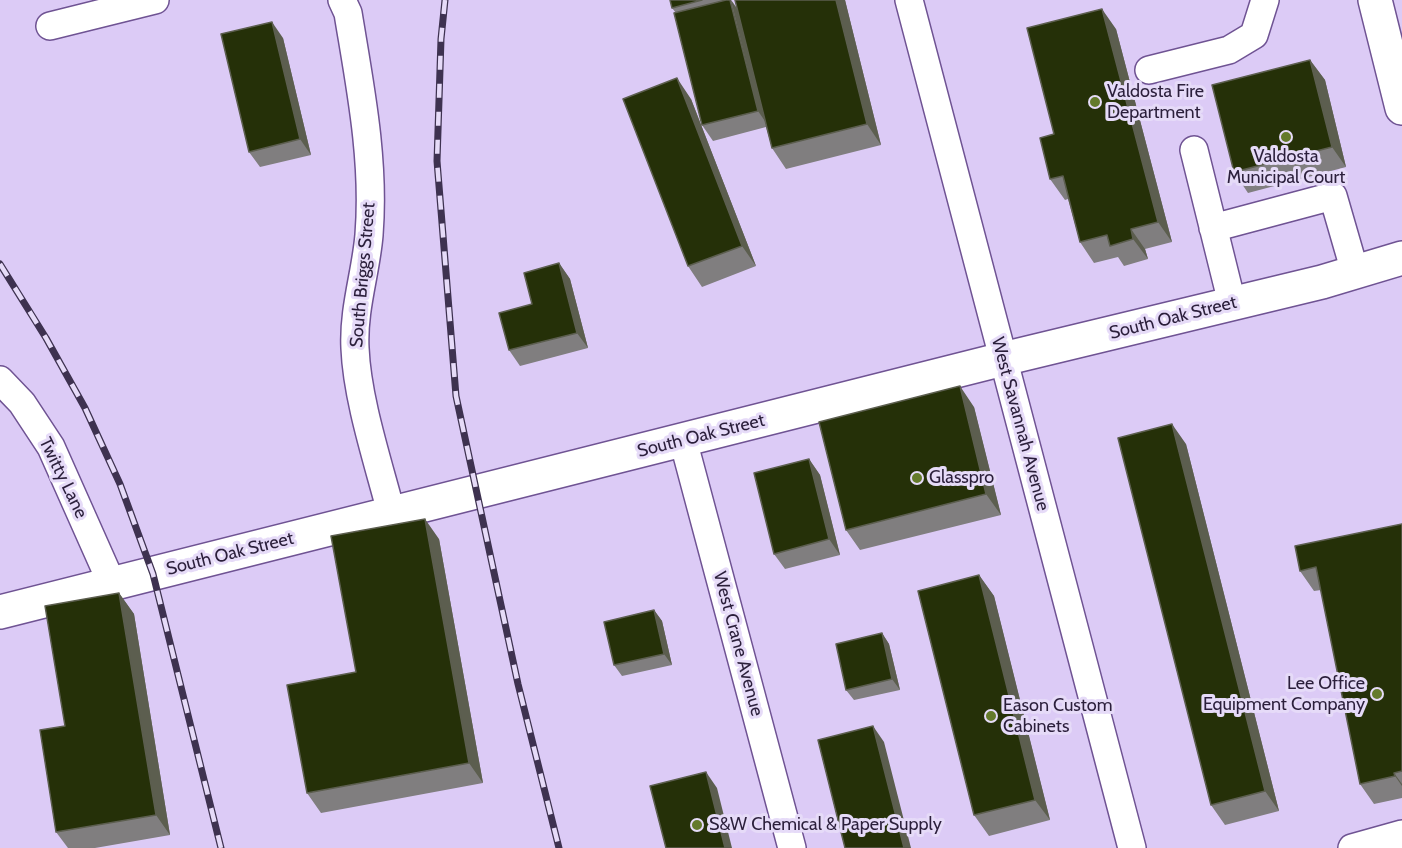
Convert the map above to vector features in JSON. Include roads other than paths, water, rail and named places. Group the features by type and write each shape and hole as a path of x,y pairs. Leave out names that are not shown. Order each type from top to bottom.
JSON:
{"main road":[{"path":"1375,0 1402,108"},
{"name":"South Oak Street","path":"0,612 1003,358 1232,303 1402,258"}],"street":[{"path":"50,26 155,0"},
{"name":"South Briggs Street","path":"342,0 348,13 366,124 370,184 369,236 358,301 355,347 360,387 391,512"},
{"name":"West Savannah Avenue","path":"909,0 1132,848"},
{"path":"1149,70 1229,50 1254,35 1266,0"},
{"path":"1194,150 1232,303"},
{"path":"1214,228 1333,196 1354,272"},
{"name":"Twitty Lane","path":"0,380 22,403 51,447 112,584"},
{"name":"West Crane Avenue","path":"683,440 792,848"},
{"path":"1352,848 1402,834"}],"railway":[{"path":"445,0 441,39 437,161 456,396 518,684 559,848"},
{"path":"0,264 46,338 85,408 120,484 153,574 221,848"}],"place":[{"name":"Valdosta Fire Department","path":"1095,102"},
{"name":"Valdosta Municipal Court","path":"1286,137"},
{"name":"Glasspro","path":"917,478"},
{"name":"Lee Office Equipment Company","path":"1377,694"},
{"name":"Eason Custom Cabinets","path":"991,716"},
{"name":"S&W Chemical & Paper Supply","path":"697,825"}]}
